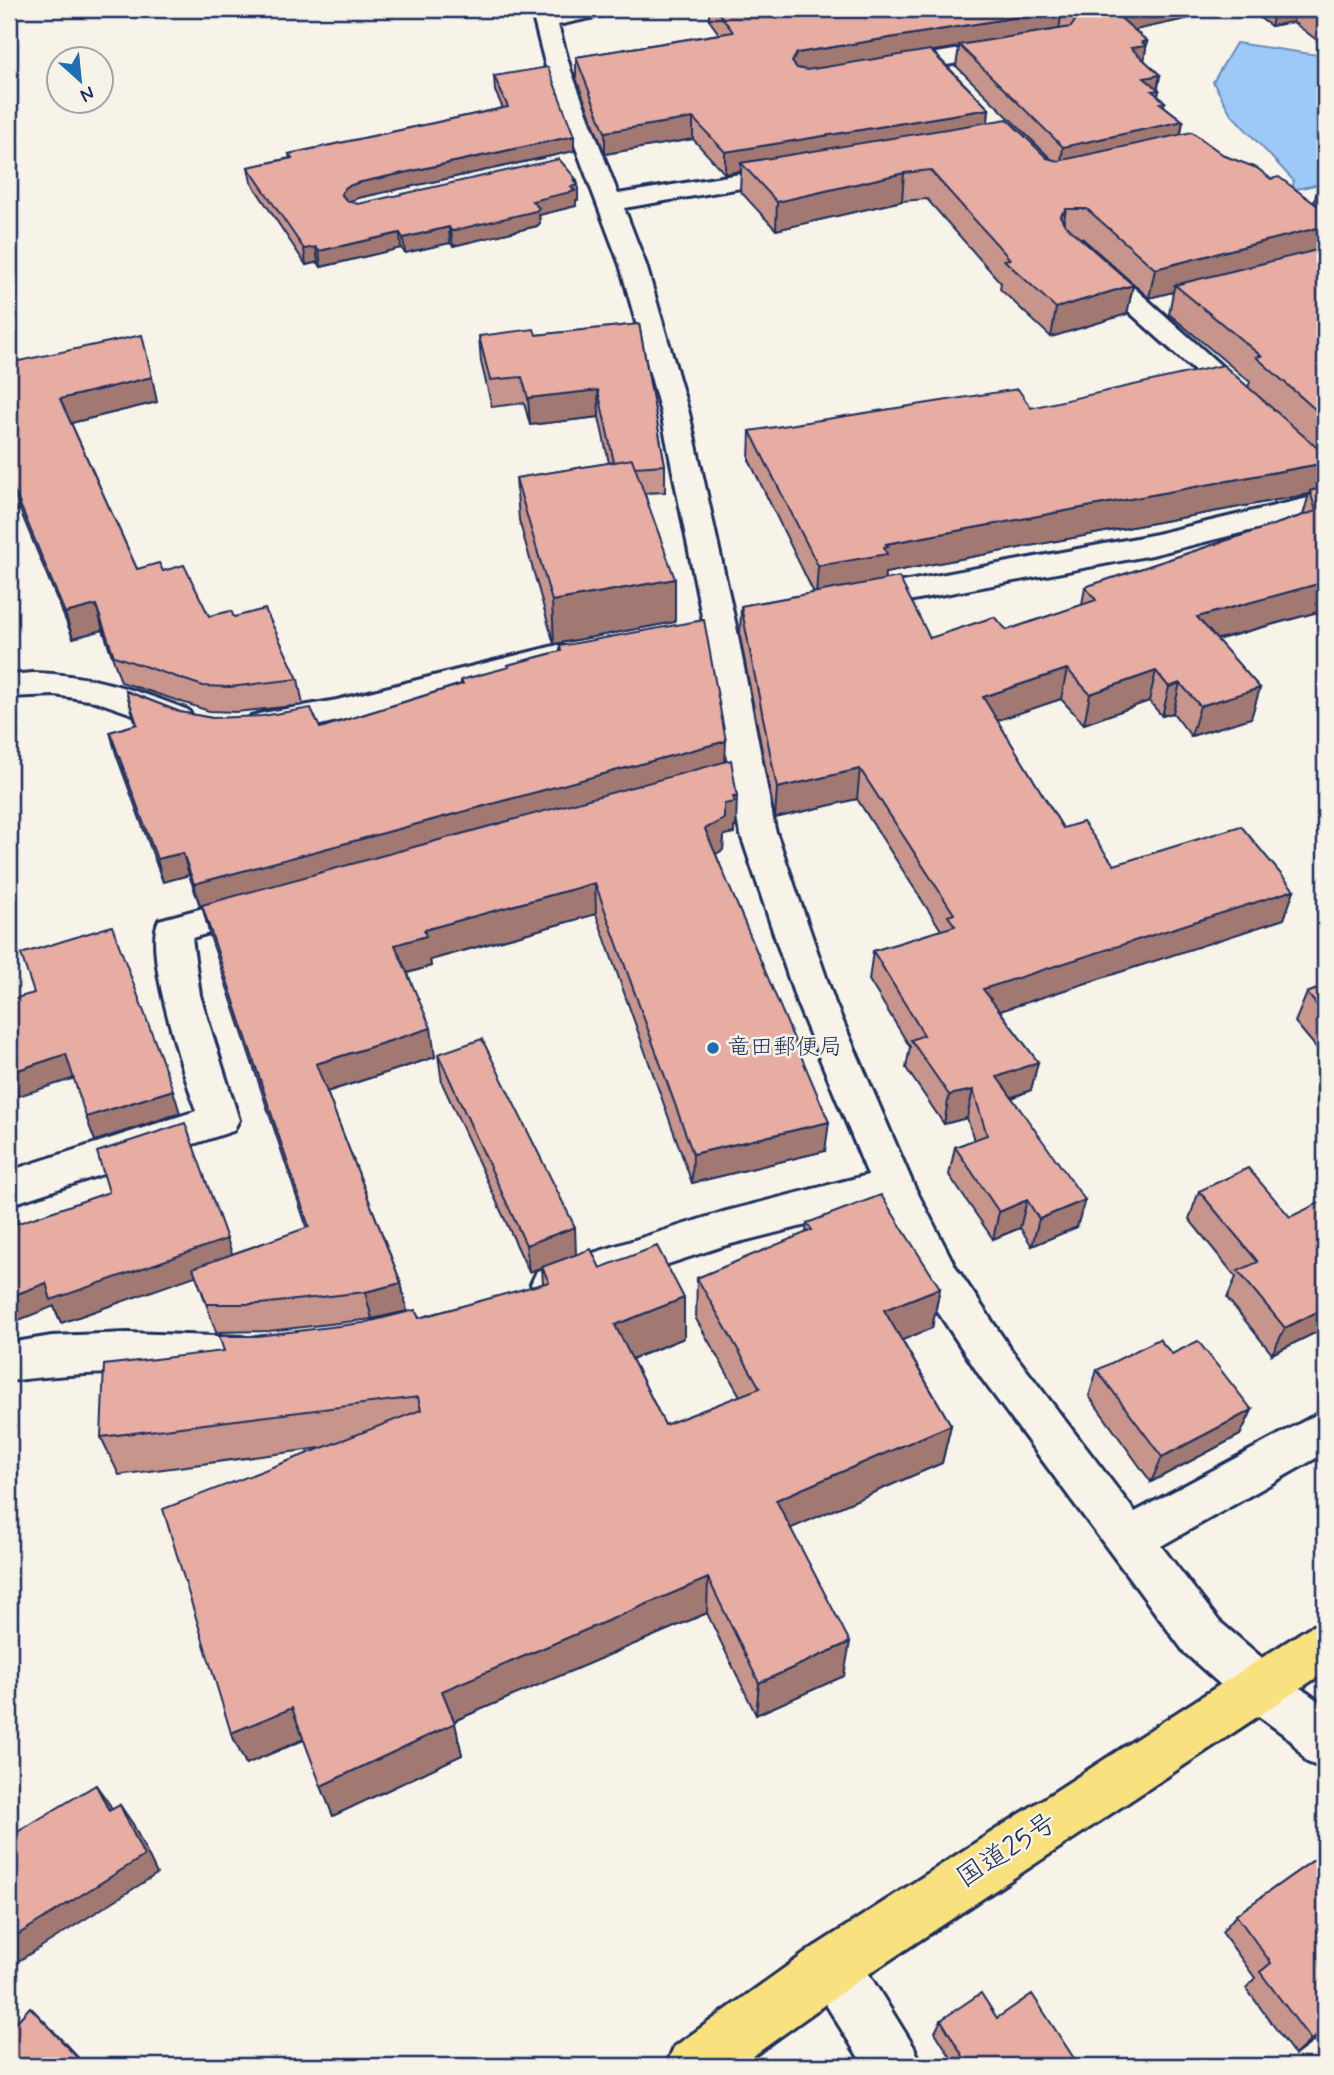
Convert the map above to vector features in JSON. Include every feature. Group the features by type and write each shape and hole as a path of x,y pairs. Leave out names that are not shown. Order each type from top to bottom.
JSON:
{"highway":[{"name":"国道25号","path":"693,2066 832,1966 1325,1644"}],"street":[{"path":"600,9 544,15 579,160 609,203 633,265 675,413 720,626 733,776 757,829 816,1003 893,1186 940,1279 997,1365 1202,1637 1258,1686 1307,1722 1325,1744"},
{"path":"869,71 1034,44"},
{"path":"934,60 953,79"},
{"path":"609,203 816,168"},
{"path":"1072,246 1156,307 1325,474"},
{"path":"830,606 1152,545 1325,503"},
{"path":"9,685 62,684 103,690 140,701 174,717 219,726 302,720 471,674 589,650"},
{"path":"9,1188 219,1120 181,995 172,930 292,897"},
{"path":"520,1297 571,1277 723,1229 893,1186"},
{"path":"9,1362 52,1355 128,1352 229,1357 279,1352"},
{"path":"1128,1541 1325,1430"},
{"path":"832,1966 895,2066"}],"water":[{"path":"1236,43 1325,56 1325,183 1292,190 1294,181 1231,114 1213,82"}],"building":[{"path":"716,9 1141,9 1116,14 1147,41 1142,42 1146,46 1131,48 1160,75 1144,78 1159,90 1152,91 1165,102 1160,103 1183,121 1063,147 959,45 1071,27 1076,19 1062,10 797,53 792,62 797,68 807,70 930,50 989,109 725,152 693,118 605,132 576,57 733,32"},
{"path":"1307,9 1325,9 1325,20 1323,20"},
{"path":"548,67 574,136 357,183 346,187 341,194 347,201 358,204 559,159 577,180 574,180 578,185 571,187 575,191 532,201 539,208 536,211 451,231 449,227 403,238 400,233 319,251 316,247 304,249 248,167 292,158 289,154 508,107 494,76"},
{"path":"1007,119 1047,158 1058,161 1192,132 1225,156 1257,168 1271,179 1279,177 1325,210 1325,226 1155,269 1087,209 1066,209 1060,216 1065,225 1133,285 1056,308 1004,260 1010,259 930,170 904,173 777,202 741,163"},
{"path":"1325,248 1325,418 1256,357 1261,356 1175,285"},
{"path":"639,324 665,465 635,467 632,459 614,462 598,390 528,398 522,377 490,380 479,336 534,329 536,335"},
{"path":"142,335 152,377 60,399 137,569 159,563 163,571 184,565 209,616 231,611 234,617 265,609 298,679 230,687 203,686 114,656 96,605 65,613 12,485 9,485 9,363"},
{"path":"1223,365 1325,453 1325,463 886,544 888,546 884,547 887,554 818,566 750,431 1018,389 1031,408"},
{"path":"632,459 675,579 552,601 516,478"},
{"path":"1325,487 1325,582 1197,617 1260,688 1200,706 1180,683 1169,687 1156,671 1090,694 1067,669 983,697 1063,828 1083,822 1114,865 1241,826 1294,890 983,989 1038,1062 997,1077 1085,1200 1039,1219 1027,1200 999,1212 955,1147 987,1135 973,1090 949,1095 911,1040 924,1035 873,951 955,926 948,916 954,914 860,769 777,788 741,606 899,577 930,638 994,617 1007,630 1096,600 1085,587 1316,511 1310,491"},
{"path":"704,620 726,741 194,884 183,853 157,859 110,732 137,724 126,691 180,712 212,718 262,716 311,708 320,728 463,684 461,680 561,651 560,646"},
{"path":"731,760 737,796 733,797 735,802 724,804 724,819 705,829 829,1122 693,1154 595,883 424,930 426,936 395,945 431,1028 316,1064 401,1283 365,1292 260,1304 207,1304 193,1268 309,1227 202,905"},
{"path":"112,926 173,1090 86,1117 66,1054 9,1073 9,1000 34,993 21,954"},
{"path":"1325,986 1325,1015 1307,993"},
{"path":"482,1039 575,1227 526,1245 438,1054"},
{"path":"185,1123 227,1239 51,1300 46,1283 9,1297 9,1213 13,1212 16,1224 109,1192 97,1152"},
{"path":"1248,1168 1290,1217 1325,1200 1325,1308 1285,1328 1238,1271 1258,1262 1199,1191"},
{"path":"881,1195 940,1288 884,1310 951,1425 776,1500 850,1642 759,1683 708,1578 442,1691 455,1723 321,1786 292,1708 231,1733 163,1509 421,1410 418,1397 101,1437 104,1365 224,1351 219,1336 257,1336 363,1323 415,1310 419,1318 549,1282 542,1267 591,1249 600,1268 657,1246 684,1298 615,1325 665,1425 760,1388 697,1278 812,1230 807,1223"},
{"path":"1159,1339 1172,1354 1198,1341 1252,1410 1162,1457 1097,1370"},
{"path":"96,1785 109,1811 120,1805 144,1856 9,1940 9,1837"},
{"path":"1325,1852 1325,2030 1311,2040 1260,1972 1271,1963 1236,1915"},
{"path":"981,1993 997,2018 1032,1994 1079,2066 969,2066 941,2020"},
{"path":"30,2007 85,2066 9,2066 9,2030"}],"place":[{"name":"竜田郵便局","path":"713,1048"}]}
